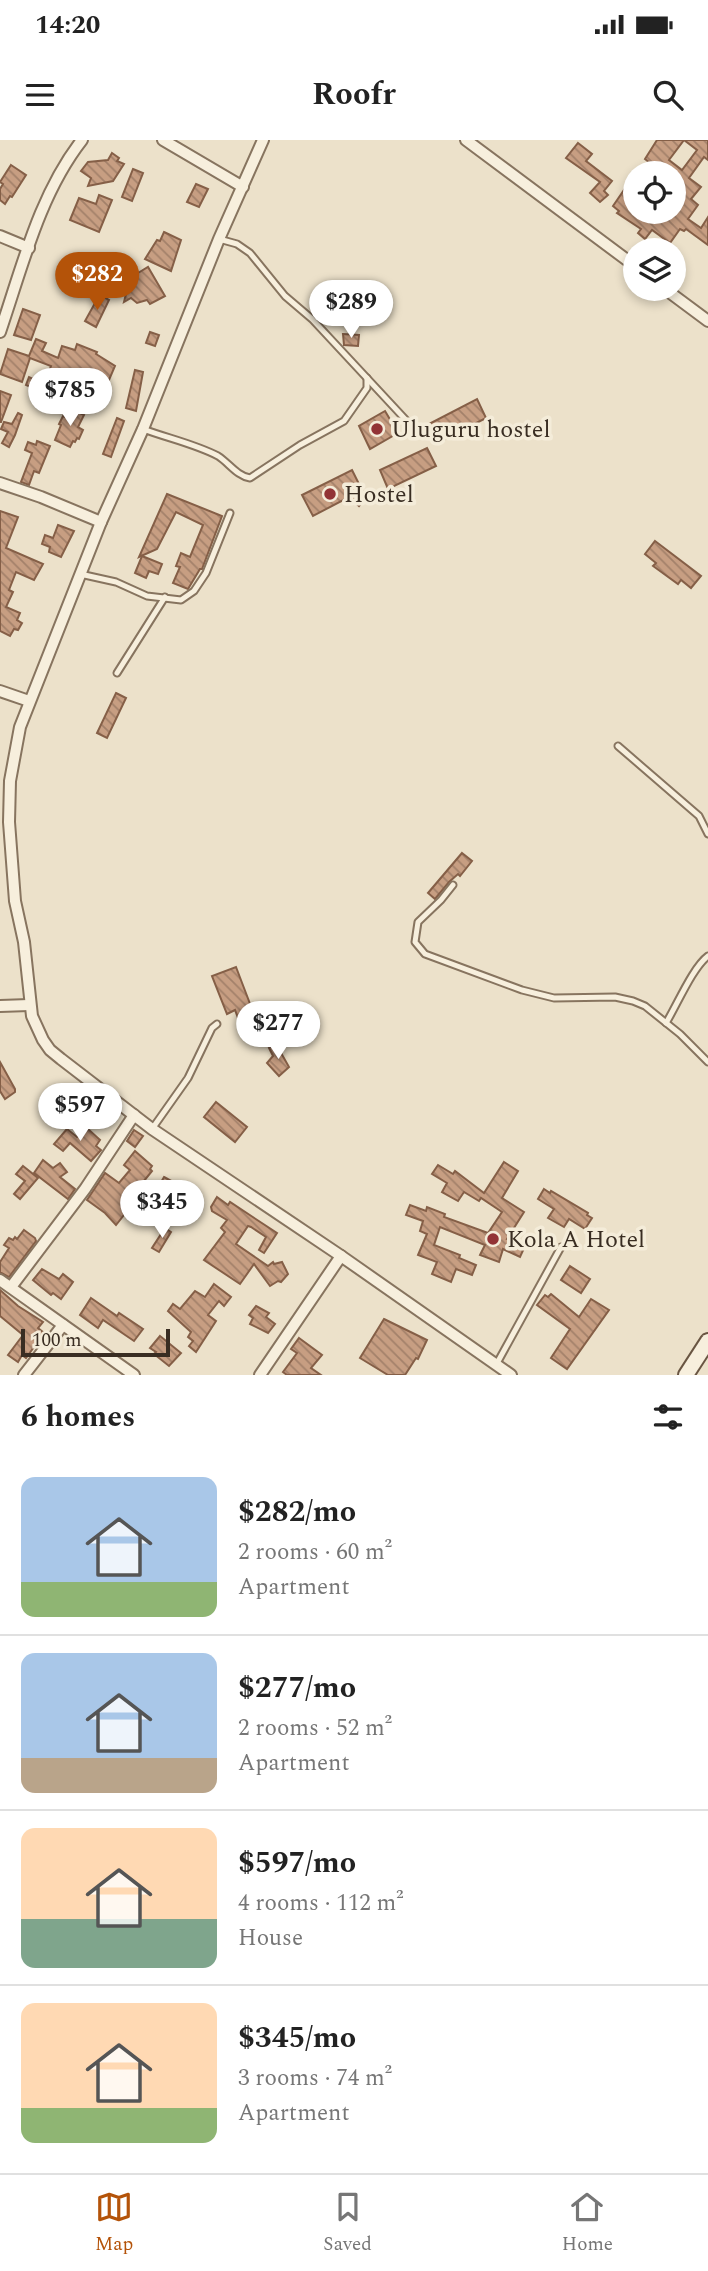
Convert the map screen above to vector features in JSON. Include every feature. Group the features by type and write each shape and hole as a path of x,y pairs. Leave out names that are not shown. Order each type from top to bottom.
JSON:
{"main road":[{"path":"686,1375 708,1341"}],"street":[{"path":"0,332 55,183 82,140"},
{"path":"163,140 243,187"},
{"path":"263,140 219,239 143,429 101,522 29,701 14,754 4,822 15,901 24,942 29,1005 34,1023 50,1050 152,1129 341,1256 493,1370 511,1375"},
{"path":"473,142 623,257"},
{"path":"0,236 29,248"},
{"path":"681,301 708,321"},
{"path":"0,483 50,500 101,522"},
{"path":"0,691 29,701"},
{"path":"0,1006 29,1005"},
{"path":"11,1287 92,1179 134,1115"},
{"path":"260,1375 341,1256"},
{"path":"0,1280 134,1375"},
{"path":"24,1375 63,1325"}],"lane":[{"path":"219,239 237,243 250,253 285,296 312,319 418,433"},
{"path":"143,429 208,451 227,462 243,477 250,478 300,445 344,421 367,388 367,377"},
{"path":"80,574 117,582 147,597 181,600 194,591 206,573 230,513"},
{"path":"117,673 164,597"},
{"path":"618,746 699,816 708,834"},
{"path":"453,885 418,922 415,942 425,954 522,990 554,998 615,997 633,1001 645,1006 666,1023 708,1062"},
{"path":"666,1023 695,970 708,956"},
{"path":"152,1129 188,1078 212,1028 217,1024"},
{"path":"493,1370 561,1247"}],"building":[{"path":"657,140 684,140 670,161 645,159"},
{"path":"684,140 708,140 708,160 704,157 689,178 701,187 691,199 698,205 688,219 701,228 708,217 708,245 686,229 680,229 674,238 663,238 652,230 644,238 638,233 641,229 634,224 686,224 686,165 697,150"},
{"path":"578,143 592,154 586,161 612,181 604,191 608,195 600,202 590,193 600,182 566,158"},
{"path":"112,153 119,158 117,161 124,164 113,181 88,186 91,178 81,171 88,162 108,160"},
{"path":"11,165 26,175 5,204 0,200 3,184 0,182"},
{"path":"133,169 143,173 132,201 122,197"},
{"path":"196,184 208,189 199,207 187,202"},
{"path":"623,191 623,217 613,206"},
{"path":"99,195 112,200 99,232 70,220 79,198 96,204"},
{"path":"164,232 181,240 171,271 145,259"},
{"path":"116,267 138,273 148,267 165,296 150,304 147,300 137,303 131,298 124,302 127,290 111,284"},
{"path":"102,296 109,300 96,327 85,321"},
{"path":"23,309 40,315 31,340 14,335"},
{"path":"150,332 159,335 155,346 146,343"},
{"path":"343,334 359,335 358,346 344,345"},
{"path":"36,339 46,343 42,351 58,358 62,346 75,350 77,344 97,352 96,354 115,366 109,380 95,374 86,399 72,393 70,397 50,389 49,392 42,392 26,385 29,377 44,384 51,366 30,358 22,382 0,374 8,349 29,356"},
{"path":"135,370 143,372 136,411 126,408"},
{"path":"0,391 11,395 1,422 0,422"},
{"path":"477,399 486,418 438,443 429,424"},
{"path":"70,408 84,415 78,427 83,430 79,439 73,441 70,447 55,440 61,425 59,424"},
{"path":"385,411 398,433 370,449 359,426"},
{"path":"18,413 22,415 9,447 2,443 8,432 1,429 4,422 12,424"},
{"path":"117,418 124,421 111,457 103,454"},
{"path":"37,441 50,446 39,473 34,471 29,485 21,482 32,453 25,450 28,442 36,445"},
{"path":"427,448 436,466 388,489 380,470"},
{"name":"Uluguru hostel","path":"352,470 366,498 359,506 349,497 313,516 302,495"},
{"path":"167,494 222,516 202,569 188,589 173,583 180,567 176,566 181,553 190,557 203,525 176,512 157,549 139,557"},
{"path":"0,511 18,517 6,548 43,564 34,580 16,572 9,590 13,592 6,607 20,613 17,620 22,623 10,636 0,631"},
{"path":"58,525 74,531 61,557 49,552 50,547 42,544 45,535 53,538"},
{"path":"655,541 701,576 691,588 681,580 678,584 653,566 656,563 645,554"},
{"path":"142,556 162,564 158,574 149,571 146,578 135,573"},
{"path":"116,693 126,698 107,738 97,733"},
{"path":"462,853 472,861 435,899 428,893"},
{"path":"236,967 252,1009 257,1007 267,1033 253,1038 249,1028 243,1031 235,1010 227,1014 212,976"},
{"path":"276,1044 289,1067 279,1076 267,1063 273,1056 269,1048"},
{"path":"0,1062 15,1089 15,1092 5,1099 0,1091"},
{"path":"216,1102 247,1127 235,1142 204,1117"},
{"path":"67,1129 77,1137 88,1129 100,1140 96,1146 101,1150 91,1161 70,1143 63,1151 54,1144"},
{"path":"134,1130 143,1136 135,1147 127,1141"},
{"path":"135,1151 152,1166 152,1171 135,1192 139,1196 116,1225 87,1200 105,1173 119,1183 130,1170 124,1165"},
{"path":"43,1160 53,1168 60,1163 67,1172 60,1177 75,1189 68,1199 34,1173"},
{"path":"504,1162 518,1171 502,1198 524,1212 507,1239 525,1246 520,1257 503,1249 499,1262 480,1255 485,1245 440,1227 434,1245 460,1255 459,1258 476,1265 472,1275 456,1269 451,1282 432,1274 437,1262 418,1255 427,1234 420,1231 423,1221 406,1215 410,1205 426,1211 427,1207 445,1214 444,1217 488,1233 502,1212 481,1198 479,1201 464,1192 458,1201 442,1192 447,1183 432,1174 438,1165 453,1174 455,1171 484,1193"},
{"path":"23,1166 38,1178 20,1199 14,1194 25,1181 16,1174"},
{"path":"164,1177 188,1190 178,1206 156,1191"},
{"path":"544,1189 588,1213 592,1218 585,1229 569,1219 564,1227 548,1218 554,1209 538,1199"},
{"path":"217,1197 228,1205 230,1202 277,1233 264,1253 259,1250 266,1237 248,1226 236,1244 268,1266 273,1262 282,1262 288,1274 281,1282 270,1286 254,1264 240,1284 204,1260 225,1232 221,1228 227,1220 212,1211 211,1207"},
{"path":"165,1228 171,1232 159,1252 152,1248"},
{"path":"24,1230 36,1241 9,1277 0,1272 0,1262 9,1248 4,1245 9,1238 17,1239"},
{"path":"570,1266 590,1279 581,1293 561,1280"},
{"path":"42,1269 59,1279 63,1274 73,1282 61,1299 53,1293 51,1295 33,1280"},
{"path":"214,1284 231,1297 224,1306 219,1301 208,1315 216,1321 196,1352 189,1346 193,1341 188,1337 191,1332 168,1311 173,1304 180,1309 195,1291 205,1297"},
{"path":"0,1290 43,1322 38,1328 44,1333 26,1358 22,1355 18,1362 8,1355 23,1335 0,1316"},
{"path":"551,1294 579,1317 591,1299 609,1310 567,1369 551,1358 570,1329 537,1305 545,1295 548,1297"},
{"path":"91,1298 117,1316 119,1313 143,1329 134,1341 103,1320 98,1328 80,1315"},
{"path":"256,1306 269,1313 266,1317 275,1324 268,1333 250,1324 253,1318 249,1315"},
{"path":"384,1319 427,1340 418,1359 416,1358 405,1375 388,1375 360,1358"},
{"path":"160,1336 181,1353 169,1366 150,1348"},
{"path":"299,1338 322,1355 311,1368 321,1375 287,1375 283,1372 297,1353 291,1349"}],"place":[{"name":"Uluguru hostel","path":"377,429"},
{"name":"Hostel","path":"330,494"},
{"name":"Kola A Hotel","path":"493,1239"}]}
